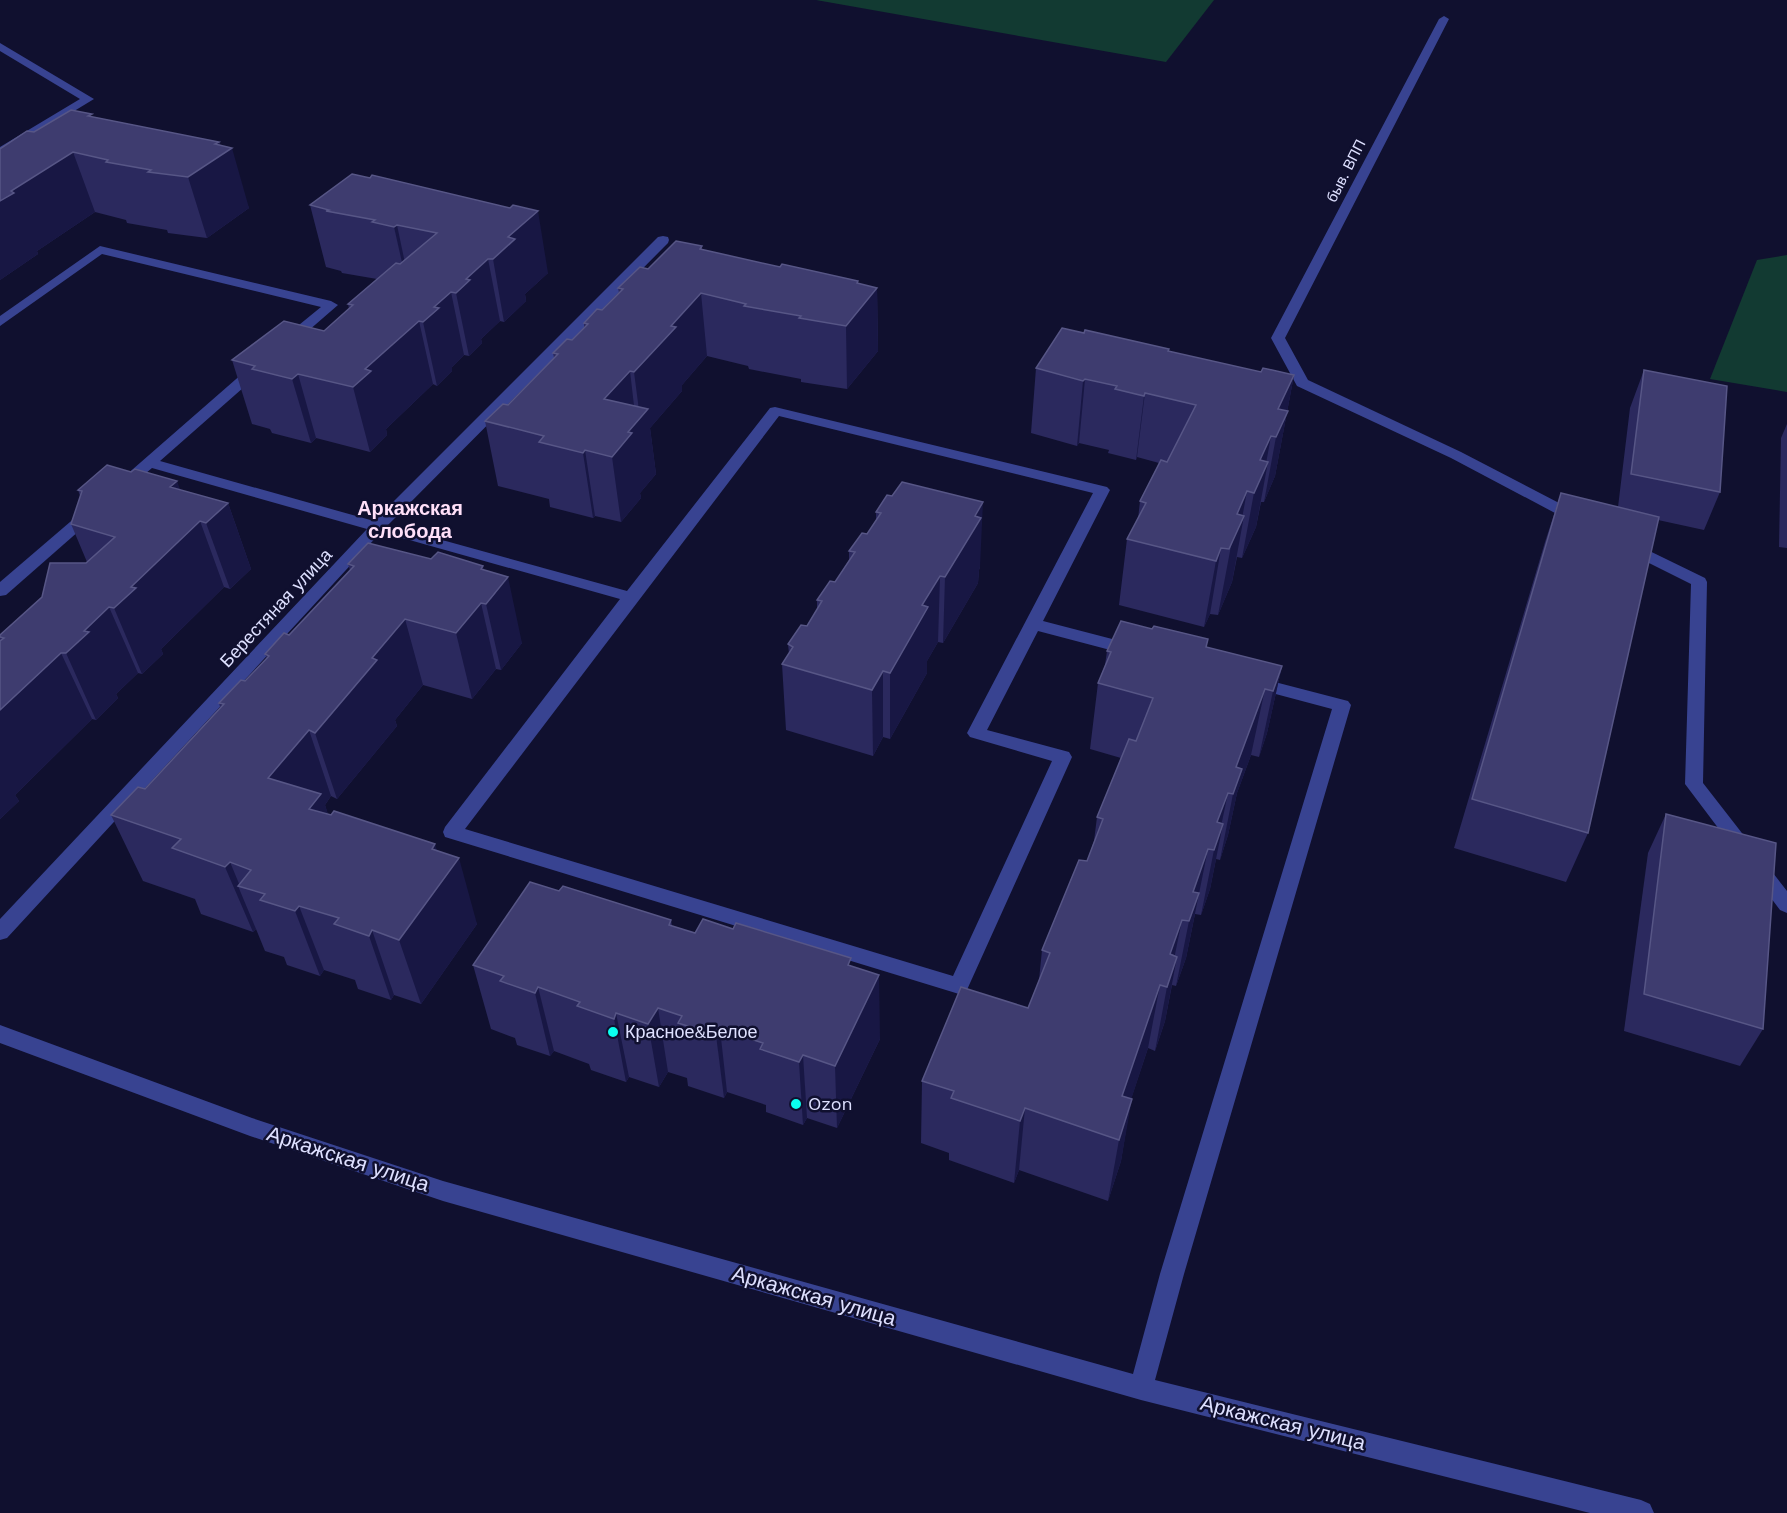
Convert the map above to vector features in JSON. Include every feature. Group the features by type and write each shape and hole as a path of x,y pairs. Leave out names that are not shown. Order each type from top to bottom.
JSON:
{"street":[{"name":"быв. ВПП","path":"1444,19 1278,338 1302,383 1456,455 1593,527"},
{"path":"0,46 88,99 0,152"},
{"name":"Берестяная улица","path":"0,932 377,527 663,240"},
{"path":"0,322 100,250 331,304 0,591"},
{"path":"775,411 1102,490 1033,624 975,733 1063,757 959,986 452,832 775,411"},
{"path":"149,462 631,597"},
{"path":"1614,538 1699,582 1694,784 1787,905"},
{"path":"1033,624 1148,654"},
{"path":"1142,1388 1172,1274 1342,705 1239,678"},
{"name":"Аркажская улица","path":"0,1034 250,1127 444,1191 1142,1388 1641,1513"}],"green space":[{"path":"816,0 1214,0 1166,62"},
{"path":"1787,255 1787,392 1710,379 1757,260"}],"building":[{"path":"71,110 92,114 88,116 219,142 215,144 232,148 188,177 148,172 151,170 106,162 108,160 73,152 11,191 14,193 0,201 0,149 27,131 34,132"},
{"path":"352,174 370,178 372,175 510,208 513,205 538,211 508,237 515,239 466,279 470,280 456,293 451,292 434,307 439,308 423,322 419,321 365,369 371,371 353,387 298,374 292,379 252,369 255,366 232,360 284,321 324,331 353,305 348,304 396,263 400,264 437,233 397,225 394,227 372,222 375,220 326,211 329,210 310,205"},
{"path":"676,241 702,246 700,249 780,267 782,264 858,281 857,283 877,288 846,326 744,306 746,304 701,293 671,326 676,327 634,372 630,371 604,399 648,409 628,432 632,433 612,457 585,450 583,453 539,442 544,436 485,421 503,404 508,405 558,354 553,353 567,339 572,340 588,324 584,323 597,309 602,310 623,289 618,288 640,267 648,269"},
{"path":"1062,328 1084,333 1085,330 1261,372 1263,368 1294,375 1278,409 1288,411 1276,437 1271,436 1260,460 1268,462 1254,493 1247,491 1237,514 1244,516 1229,549 1221,548 1216,561 1127,539 1146,503 1140,501 1161,460 1167,462 1196,405 1145,393 1144,396 1115,389 1117,386 1085,379 1083,381 1036,368"},
{"path":"1644,370 1727,386 1720,492 1631,474"},
{"path":"107,465 131,472 135,469 177,481 170,487 228,503 206,523 200,521 131,587 136,588 114,608 109,607 84,631 89,632 66,653 61,653 0,710 0,641 4,638 0,635 42,597 50,563 86,563 115,537 71,524 82,491 78,490"},
{"path":"902,482 983,502 975,516 981,518 945,577 940,576 922,605 928,607 890,673 883,671 872,690 782,664 793,647 788,644 801,625 807,626 822,601 817,600 830,581 835,582 855,552 849,551 862,533 867,534 881,513 876,512 887,495 892,496"},
{"path":"1561,493 1659,517 1588,833 1472,799"},
{"path":"368,543 431,559 438,552 483,566 481,569 508,577 486,604 481,603 456,633 405,619 372,658 377,660 315,733 309,730 268,778 321,794 309,809 331,815 334,811 435,844 432,849 459,858 399,940 372,930 369,936 334,924 339,918 299,906 295,911 260,900 265,894 238,886 251,870 230,862 225,867 172,848 181,839 111,815 138,787 145,789 224,704 219,703 269,656 265,654 284,633 289,635 354,566 348,564"},
{"path":"1121,621 1208,639 1206,647 1282,666 1273,691 1265,689 1236,767 1242,769 1233,794 1228,793 1217,822 1223,824 1214,850 1208,849 1193,892 1199,893 1189,921 1182,920 1170,954 1177,957 1167,987 1160,985 1122,1096 1132,1099 1119,1140 1025,1108 1020,1121 951,1098 954,1091 922,1081 961,987 1028,1008 1050,953 1042,950 1079,860 1087,861 1103,819 1097,817 1129,739 1136,741 1153,698 1098,683 1111,652 1107,651"},
{"path":"1666,814 1776,843 1763,1029 1644,994"},
{"path":"530,882 559,891 563,886 671,920 669,925 695,933 703,919 733,929 736,923 851,958 848,965 879,975 835,1066 803,1055 799,1062 760,1049 763,1043 720,1029 716,1035 678,1023 682,1016 658,1008 648,1024 616,1013 614,1019 577,1006 580,1002 538,987 535,993 500,981 504,976 473,965"}],"place":[{"name":"Красное&Белое","path":"613,1032"},
{"name":"Ozon","path":"796,1104"}],"district":[{"name":"Аркажская слобода","path":"410,520"}]}
